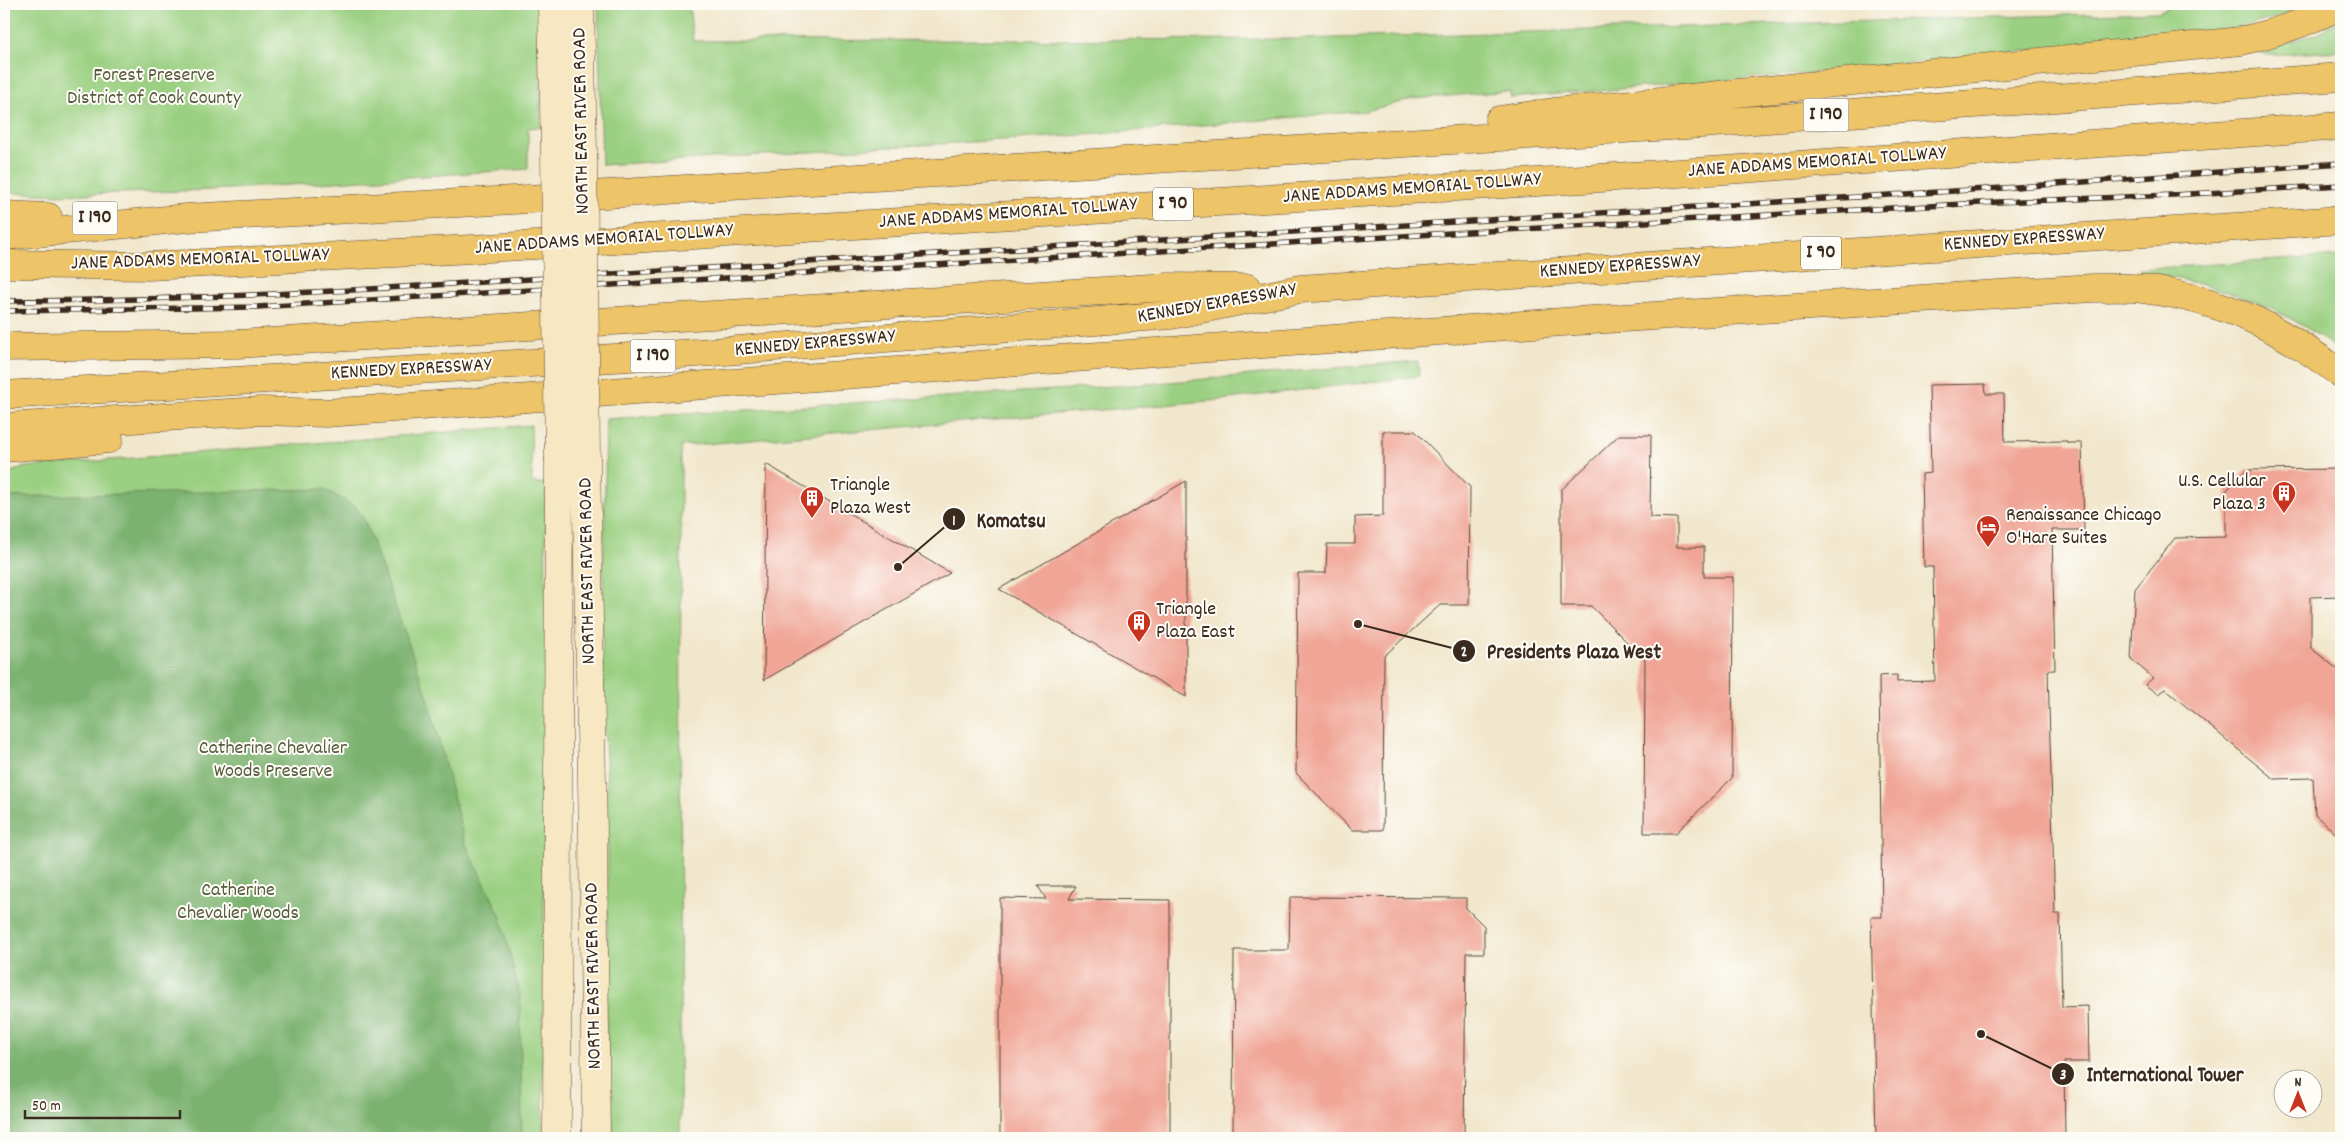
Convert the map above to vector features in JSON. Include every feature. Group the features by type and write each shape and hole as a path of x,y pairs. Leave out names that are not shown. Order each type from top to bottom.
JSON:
{"highway":[{"path":"1310,148 1554,112 2224,44 2276,33 2310,20 2341,5"},
{"name":"I 190","path":"4,215 187,218 504,200 1697,125 2341,76"},
{"name":"JANE ADDAMS MEMORIAL TOLLWAY","path":"4,264 149,266 472,249 1736,170 2341,126"},
{"path":"4,236 187,218"},
{"name":"KENNEDY EXPRESSWAY","path":"4,395 713,352 1161,316 1300,289 2341,220"},
{"name":"I 90","path":"4,347 237,344 1169,287 1300,289"},
{"path":"4,427 261,411 326,413 1576,321 2093,288 2142,289 2204,300 2250,317 2284,334 2341,374"},
{"path":"4,448 267,424 326,413"}],"main road":[{"name":"NORTH EAST RIVER ROAD","path":"552,4 556,155 593,836 596,1138"},
{"name":"NORTH EAST RIVER ROAD","path":"557,1138 572,460 583,154 580,4"}],"green space":[{"name":"Forest Preserve District of Cook County","path":"4,4 539,4 541,127 528,128 528,169 213,190 58,195 4,192"},
{"path":"598,4 689,4 693,41 1303,39 2158,12 2175,4 2312,4 2272,19 2227,30 1812,73 1511,98 1509,91 1413,99 1366,111 1099,134 602,165"},
{"path":"2341,20 2341,51 2268,55 2258,52 2317,33"},
{"path":"2341,256 2341,353 2319,336 2272,309 2221,290 2141,272 2140,269"},
{"path":"1418,361 1419,376 1220,400 681,446 680,1138 606,1138 608,809 602,665 606,419 1146,384"},
{"name":"Catherine Chevalier Woods","path":"531,425 532,483 546,483 543,1138 4,1138 4,474 26,467"},
{"name":"Catherine Chevalier Woods","path":"324,489 356,507 365,521 428,698 465,843 501,917 520,995 522,1138 4,1138 4,497"}],"building":[{"path":"1985,384 1986,394 2004,394 2005,442 2067,441 2067,443 2082,443 2084,530 2052,530 2055,670 2048,670 2055,914 2060,914 2062,1007 2088,1006 2089,1062 2064,1062 2065,1138 1876,1138 1871,917 1882,917 1879,676 1897,675 1897,682 1935,681 1933,567 1924,567 1922,474 1931,473 1929,385"},
{"path":"1383,431 1415,431 1470,487 1469,605 1440,605 1384,656 1383,830 1352,830 1296,773 1298,573 1326,573 1327,544 1355,544 1355,517 1383,516"},
{"path":"1619,435 1651,435 1650,517 1677,518 1677,547 1704,547 1704,577 1733,577 1732,778 1676,833 1644,833 1645,660 1591,606 1561,606 1561,490"},
{"name":"Triangle Plaza West","path":"766,464 950,573 764,680"},
{"path":"2341,469 2341,596 2311,597 2311,648 2341,672 2341,838 2315,815 2313,778 2274,779 2165,689 2158,694 2145,685 2153,678 2131,659 2135,589 2175,538 2226,537 2226,491 2246,470"},
{"name":"Triangle Plaza East","path":"1186,481 1186,697 999,589"},
{"path":"1038,886 1076,886 1069,899 1170,900 1170,1138 1000,1138 1000,898 1046,899"},
{"path":"1290,897 1466,898 1466,908 1484,926 1484,953 1466,953 1464,1138 1233,1138 1234,950 1289,950"}],"railway":[{"path":"4,301 187,298 370,289 2003,188 2341,163"},
{"path":"4,311 257,307 1451,233 2341,185"}],"place":[{"name":"U.S. Cellular Plaza 3","path":"2284,514"},
{"name":"Triangle Plaza West","path":"812,519"},
{"name":"Renaissance Chicago O'Hare Suites","path":"1988,548"},
{"name":"Komatsu","path":"898,567"},
{"name":"Presidents Plaza West","path":"1358,624"},
{"name":"Triangle Plaza East","path":"1139,643"},
{"name":"International Tower","path":"1981,1034"}],"park label":[{"name":"Catherine Chevalier Woods Preserve","path":"273,760"}]}
